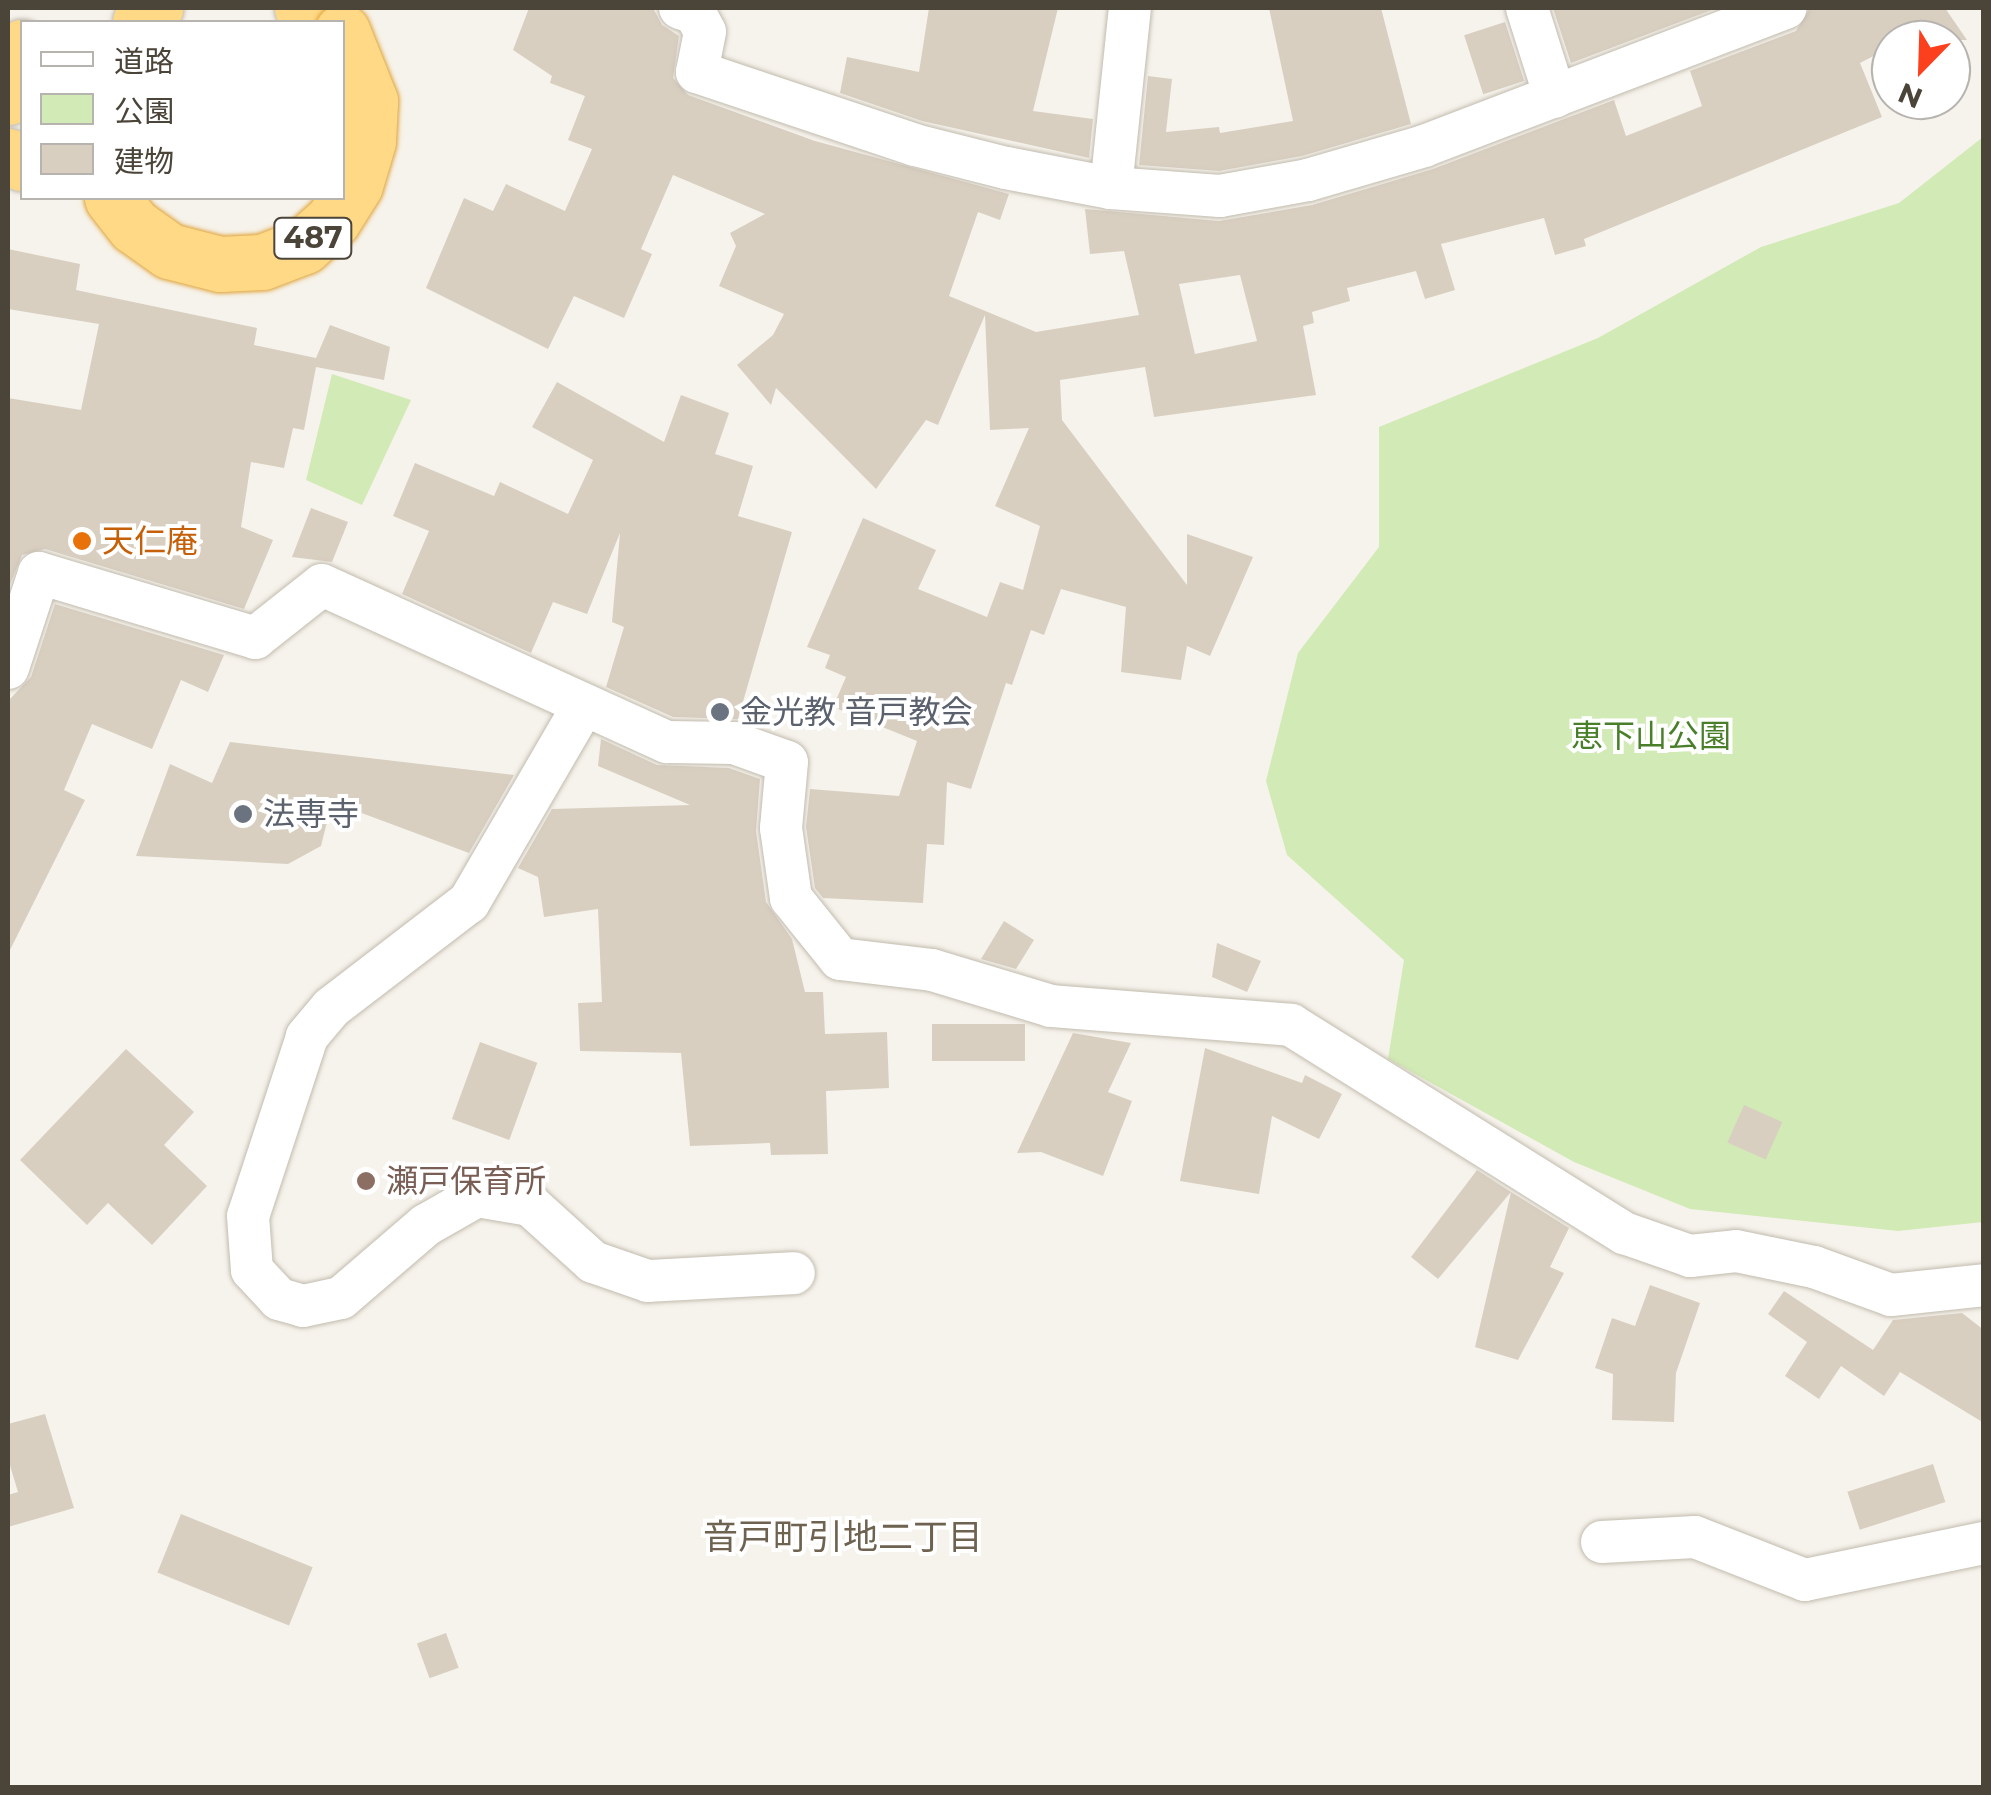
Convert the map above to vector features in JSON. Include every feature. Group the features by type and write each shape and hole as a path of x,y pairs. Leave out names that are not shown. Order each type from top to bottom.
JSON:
{"highway":[{"path":"8,98 20,54"},
{"name":"487","path":"114,200 134,226 169,251 220,264 262,262 304,246 333,220 355,185 368,141 370,101 345,58"},
{"name":"487","path":"345,59 358,100 357,139 345,178"},
{"name":"487","path":"96,200 168,241 220,255 302,236 335,200"}],"street":[{"path":"1111,188 1130,8"},
{"path":"1527,8 1555,97"},
{"path":"692,9 705,32 697,72 915,146 1111,188 1220,196 1308,180 1555,97 1786,8"},
{"path":"8,668 39,573 255,638 322,585 466,654 542,682 582,708 668,742 734,743 787,762 781,828 791,898 840,960 932,970 1051,1006 1291,1026 1624,1232 1690,1256 1736,1251 1814,1268 1891,1295 1984,1285"},
{"path":"582,708 469,902 331,1008 307,1038 248,1216 252,1270 279,1299 303,1306 342,1298 426,1225 477,1196 530,1205 593,1262 648,1280 794,1273"},
{"path":"1602,1542 1694,1537 1805,1580 1984,1543"}],"green space":[{"name":"恵下山公園","path":"1983,137 1983,1222 1898,1231 1690,1209 1574,1162 1388,1059 1404,960 1287,855 1266,781 1298,653 1379,547 1379,427 1598,338 1761,247 1899,203"},
{"path":"332,374 411,400 362,505 306,480"}],"building":[{"path":"529,8 653,8 662,25 679,36 673,78 688,95 815,141 1009,194 1000,220 978,212 949,296 1036,332 1139,315 1124,251 1090,254 1085,209 1219,221 1312,205 1433,169 1614,100 1626,136 1702,106 1690,71 1796,31 1810,8 1945,8 1953,20 1871,20 1871,57 1860,63 1871,90 1871,120 1875,120 1584,239 1586,246 1555,255 1544,218 1441,244 1455,290 1425,299 1416,271 1347,288 1350,301 1312,312 1314,323 1303,326 1316,395 1154,417 1145,367 1060,380 1062,420 1187,585 1187,534 1253,557 1210,656 1187,646 1181,680 1121,672 1126,607 1061,589 1044,635 1031,630 1012,685 1006,683 971,789 947,782 944,845 927,844 923,903 823,898 815,888 806,827 810,789 899,796 917,741 833,707 846,677 825,668 830,655 807,647 863,518 936,550 918,589 987,617 1000,582 1023,590 1040,526 995,506 1029,428 990,430 985,315 938,425 926,420 876,489 776,388 771,405 737,365 773,335 784,314 719,286 736,246 730,233 765,214 673,175 641,249 652,254 624,318 574,296 548,349 426,288 464,198 493,211 506,184 565,211 592,149 568,140 585,96 550,83 552,76 513,50","holes":["1240,275 1257,341 1195,354 1179,284"]},
{"path":"929,8 1058,8 1033,111 1093,119 1089,158 922,121 840,93 847,57 919,72"},
{"path":"1269,8 1381,8 1411,124 1302,156 1219,171 1139,165 1148,76 1172,79 1166,132 1219,127 1220,133 1293,121"},
{"path":"1553,8 1717,8 1571,63"},
{"path":"1505,22 1524,81 1483,94 1464,35"},
{"path":"8,249 80,264 76,290 257,328 254,345 316,358 330,325 390,347 384,380 316,367 304,430 293,428 284,468 251,462 241,527 273,540 244,609 45,549 22,555 8,589 8,398 81,410 99,324 8,309"},
{"path":"557,382 664,442 681,395 729,413 715,454 753,466 738,516 792,532 738,719 673,717 606,687 624,627 612,622 620,533 587,614 553,602 531,653 402,594 429,531 393,516 415,463 494,496 500,482 568,514 593,460 532,427"},
{"path":"311,508 348,522 332,562 292,557"},
{"path":"55,604 224,655 208,692 181,680 152,749 92,724 64,790 85,800 8,954 8,701 31,677"},
{"path":"601,739 657,765 729,768 760,779 756,831 766,902 792,939 805,992 823,992 825,1034 887,1032 889,1088 826,1091 828,1154 771,1155 770,1143 690,1146 681,1053 580,1051 578,1003 602,1002 598,909 544,917 538,877 518,868 552,809 690,805 598,766"},
{"path":"230,742 514,775 469,853 332,802 321,846 288,864 136,856 170,764 212,783"},
{"path":"1004,921 1034,940 1016,969 981,959"},
{"path":"1217,943 1261,961 1247,992 1212,977"},
{"path":"932,1024 1025,1024 1025,1061 932,1061"},
{"path":"1073,1033 1131,1043 1108,1092 1132,1101 1103,1176 1041,1152 1017,1153"},
{"path":"480,1042 537,1063 509,1140 452,1119"},
{"path":"1205,1048 1302,1083 1305,1075 1342,1094 1319,1139 1272,1116 1259,1194 1180,1181"},
{"path":"126,1049 194,1112 164,1145 207,1186 152,1245 108,1203 87,1225 20,1160"},
{"path":"1744,1105 1782,1122 1766,1160 1727,1142"},
{"path":"1477,1170 1511,1192 1438,1279 1411,1257"},
{"path":"1511,1192 1569,1228 1550,1267 1564,1273 1518,1360 1475,1347"},
{"path":"1650,1285 1700,1303 1676,1373 1674,1422 1612,1420 1613,1374 1595,1368 1612,1318 1635,1326"},
{"path":"1784,1291 1873,1350 1893,1320 1962,1313 1984,1330 1984,1423 1900,1372 1884,1396 1841,1366 1819,1399 1785,1376 1807,1342 1768,1314"},
{"path":"45,1414 74,1508 8,1527 8,1495 18,1492 8,1459 8,1424"},
{"path":"1933,1464 1945,1502 1860,1530 1847,1492"},
{"path":"181,1514 313,1567 289,1626 157,1572"},
{"path":"446,1633 459,1668 430,1678 417,1644"}],"place":[{"name":"天仁庵","path":"82,541"},
{"name":"金光教 音戸教会","path":"720,712"},
{"name":"法専寺","path":"243,814"},
{"name":"瀬戸保育所","path":"366,1181"}],"district":[{"name":"音戸町引地二丁目","path":"843,1537"}]}
